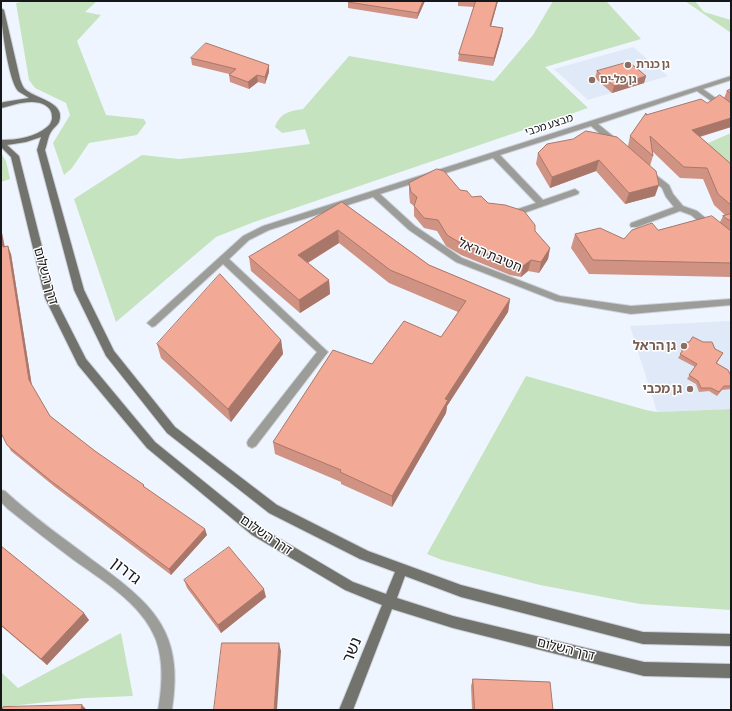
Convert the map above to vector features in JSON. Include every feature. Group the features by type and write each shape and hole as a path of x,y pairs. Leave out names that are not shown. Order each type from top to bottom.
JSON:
{"street":[{"path":"1,10 16,79 21,90 37,100"},
{"name":"מבצע מכבי","path":"374,193 731,78"},
{"path":"698,89 731,113"},
{"path":"1,106 20,100 37,100"},
{"name":"דרך השלום","path":"37,100 49,105 56,112 54,122 48,129 41,150 79,290 110,353 171,430 274,509 364,555 461,591 643,638 731,640"},
{"path":"592,122 624,151"},
{"path":"1,142 24,141 35,137 48,129"},
{"name":"דרך השלום","path":"1,142 15,156 50,298 82,362 151,445 256,532 349,586 390,602 453,622 644,669 731,671"},
{"path":"494,154 542,204"},
{"path":"640,164 666,188 669,195 680,208 694,213 731,244"},
{"path":"521,211 575,192"},
{"path":"152,323 246,238 266,228 374,193"},
{"name":"חטיבת הראל","path":"374,193 412,228 459,260 560,299 632,310 731,302"},
{"path":"634,225 680,208"},
{"path":"222,259 323,352 252,443"},
{"name":"גדרון","path":"1,495 126,593 150,617 165,646 168,662 169,680 165,710"},
{"name":"נשר","path":"346,710 402,569"}],"shaded area":[{"path":"633,47 668,76 588,100 554,69"},
{"path":"730,321 731,409 657,412 630,326"}],"green space":[{"path":"26,1 97,1 85,12 101,15 77,41 106,115 144,119 146,123 137,135 89,143 72,168 64,175 53,143 70,115 66,103 35,88 29,80 16,3"},
{"path":"553,1 606,1 641,39 545,67 588,108 254,222 216,237 116,322 74,199 142,155 179,159 310,144 305,129 282,133 275,127 277,122 286,114 303,109 349,56 494,81 533,35"},
{"path":"685,1 695,1 704,12 731,20 731,33"},
{"path":"731,133 731,173 708,143"},
{"path":"1,153 6,161 10,179 1,182"},
{"path":"526,376 657,412 731,409 731,610 640,604 540,585 442,560 427,554"},
{"path":"121,633 133,696 85,698 1,707 1,672 18,688"}],"building":[{"path":"348,1 423,1 418,13"},
{"path":"476,1 497,1 490,26 503,28 494,58 459,54"},
{"path":"206,43 269,65 265,77 257,75 248,82 229,75 236,69 191,58"},
{"path":"629,62 646,76 614,86 597,71"},
{"path":"720,95 731,103 731,118 692,130 731,164 731,205 718,194 707,168 684,167 650,136 653,156 630,136 646,113 646,115 701,99 707,103"},
{"path":"586,131 617,137 656,171 659,185 629,193 599,160 552,177 538,153 547,144 573,139"},
{"path":"437,169 444,171 460,190 467,191 472,197 481,196 488,203 505,205 524,211 535,225 535,231 550,248 541,262 531,260 523,266 512,264 462,244 447,235 438,220 424,218 414,206 417,197 411,192 409,183"},
{"path":"342,202 429,265 510,299 445,399 448,400 392,496 340,472 341,470 273,442 333,350 372,364 404,321 441,337 466,301 390,270 338,230 298,255 329,280 299,300 249,257"},
{"path":"731,214 731,221 723,216"},
{"path":"712,216 731,231 731,263 593,260 575,234 600,228 624,239 632,230 652,223 658,230"},
{"path":"1,238 3,247 8,246 29,380 50,416 95,451 144,485 143,486 205,529 169,569 51,481 7,445 1,433"},
{"path":"220,274 281,340 228,409 157,344"},
{"path":"693,337 703,342 712,342 715,349 723,353 716,363 728,370 731,376 731,386 724,386 719,392 711,388 701,388 698,381 689,375 697,364 680,354 684,349 681,343 689,342"},
{"path":"1,546 84,613 41,659 1,625"},
{"path":"229,547 264,589 218,625 184,580"},
{"path":"222,643 279,643 274,710 214,710"},
{"path":"473,679 550,682 553,710 475,710"},
{"path":"82,705 81,710 2,710 3,707"}],"place":[{"name":"גן כנרת","path":"628,65"},
{"name":"גן פל-ים","path":"592,80"},
{"name":"גן הראל","path":"684,346"},
{"name":"גן מכבי","path":"690,389"}]}
